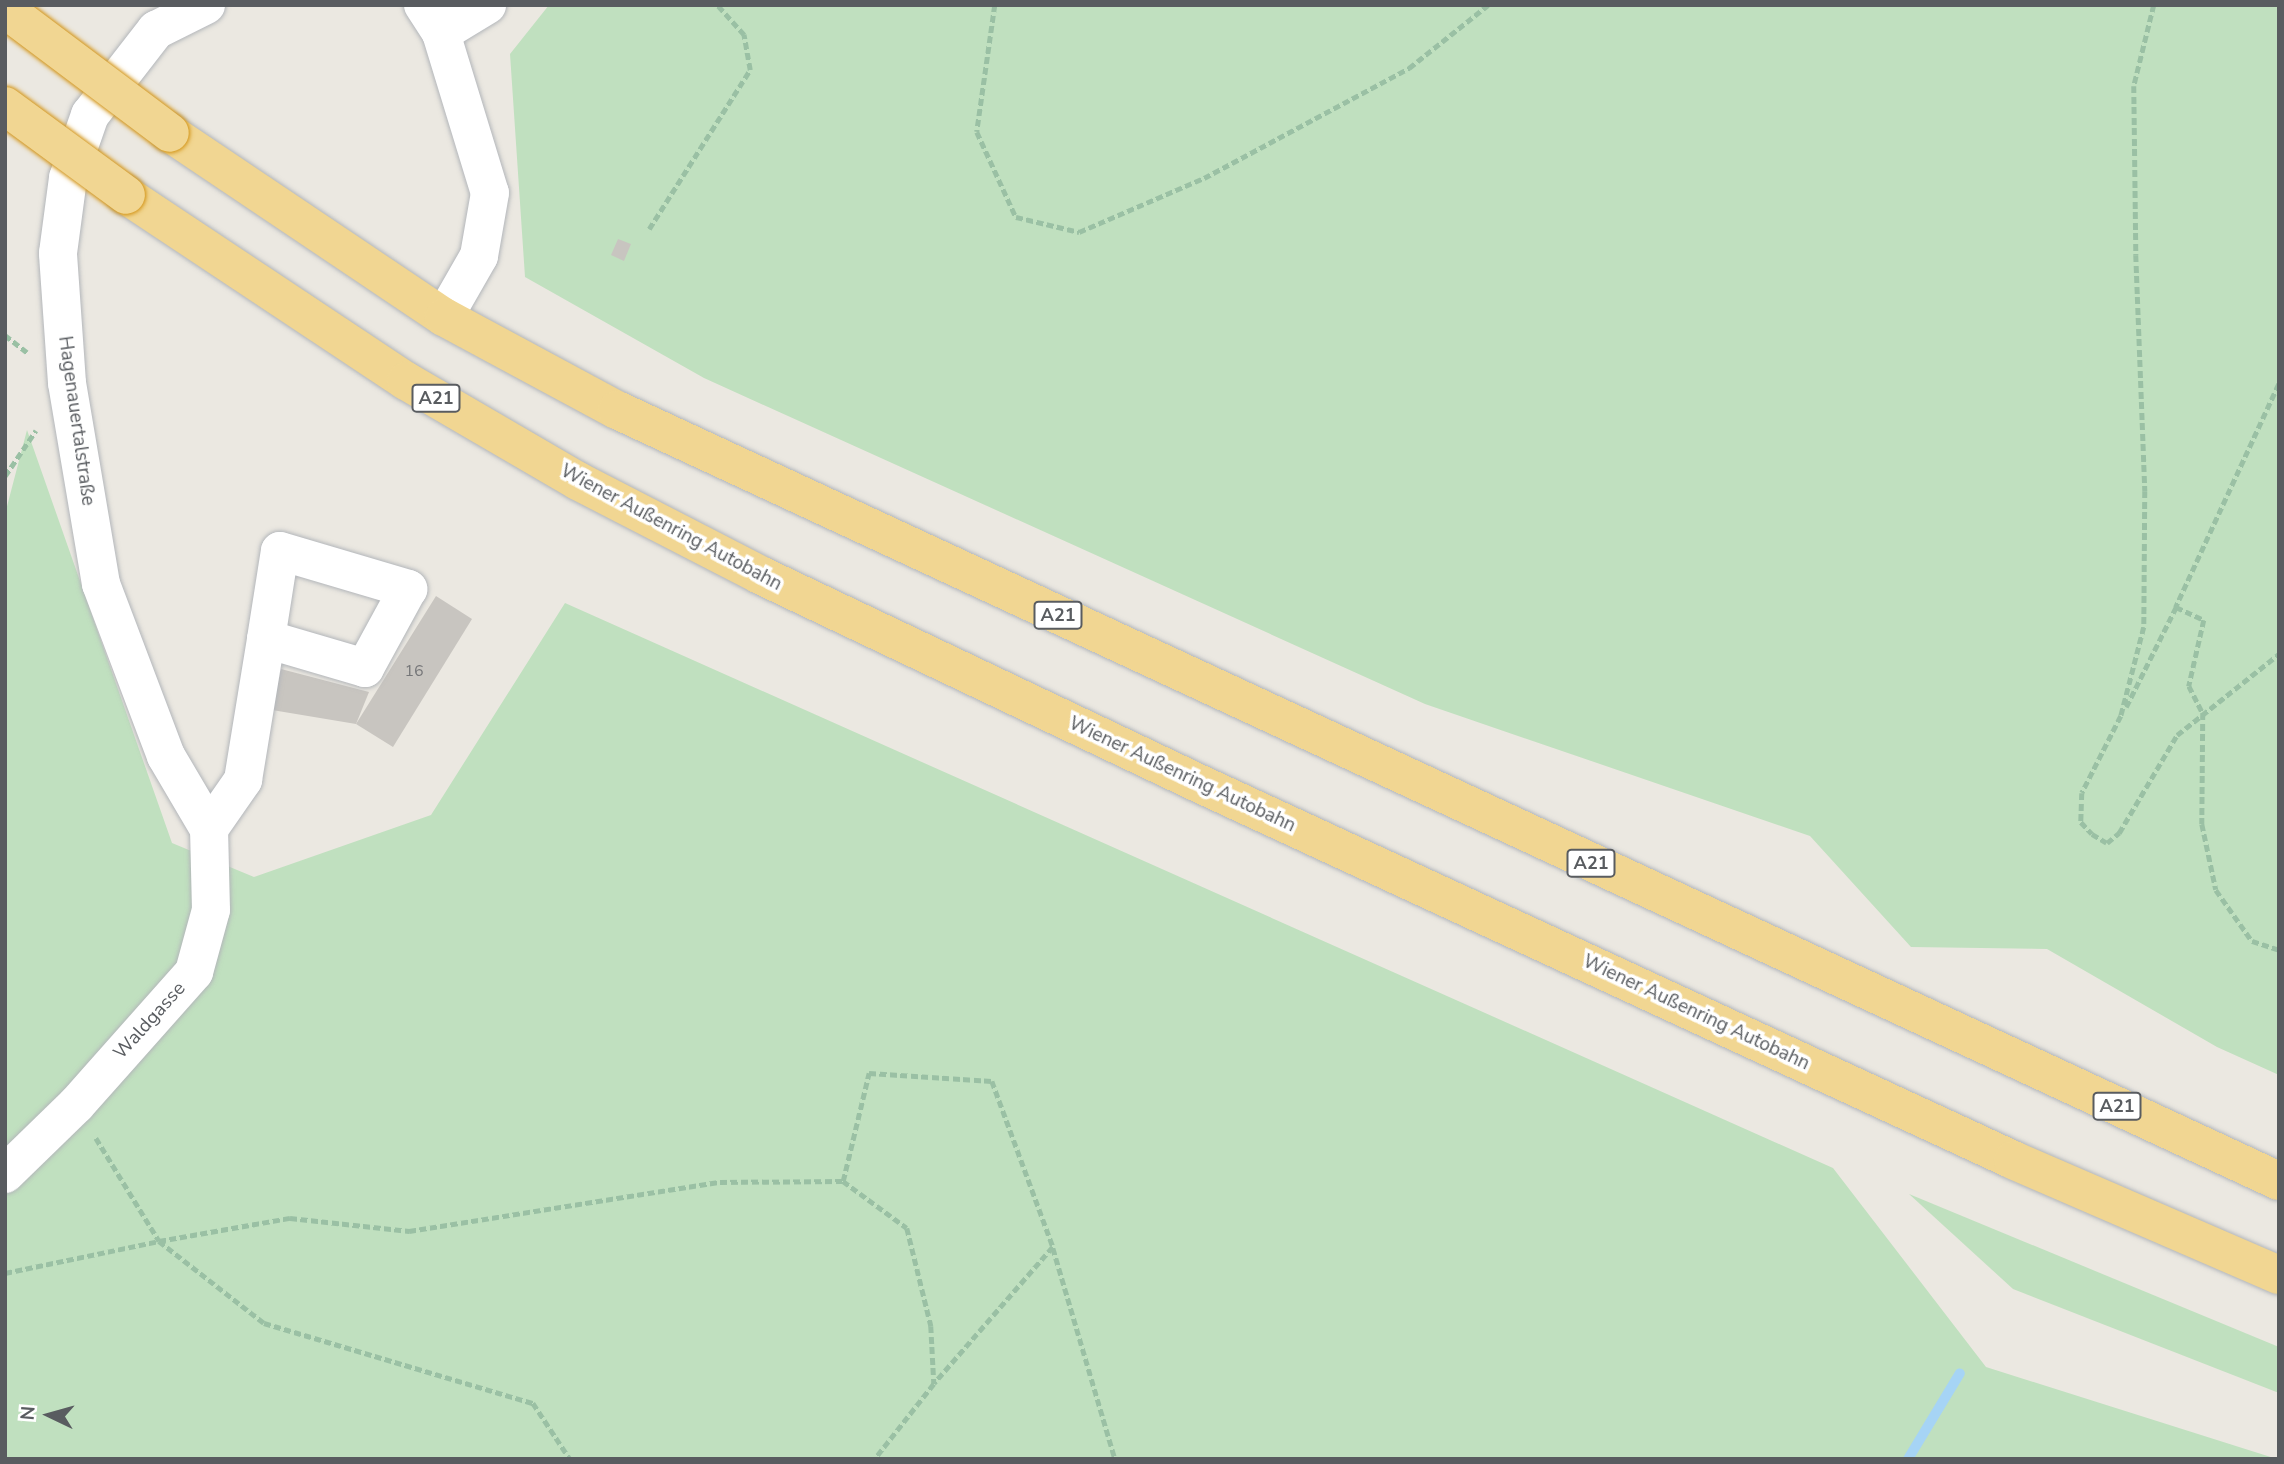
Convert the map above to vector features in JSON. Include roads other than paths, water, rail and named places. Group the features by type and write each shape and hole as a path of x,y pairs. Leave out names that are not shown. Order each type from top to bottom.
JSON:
{"highway":[{"name":"A21","path":"5,9 170,133 444,317 617,410 2279,1181"},
{"name":"Wiener Außenring Autobahn","path":"5,106 126,195 406,381 579,481 760,575 1223,795 2013,1160 2279,1275"}],"street":[{"name":"Hagenauertalstraße","path":"206,5 156,30 90,115 68,177 58,253 67,383 101,584 166,756 209,829"},
{"path":"444,317 479,256 490,193 432,19 487,5"},
{"path":"209,829 243,779 265,639"},
{"name":"Waldgasse","path":"5,1174 76,1105 194,972 211,910 209,829"}],"waterway":[{"path":"1908,1459 1960,1373"}]}
